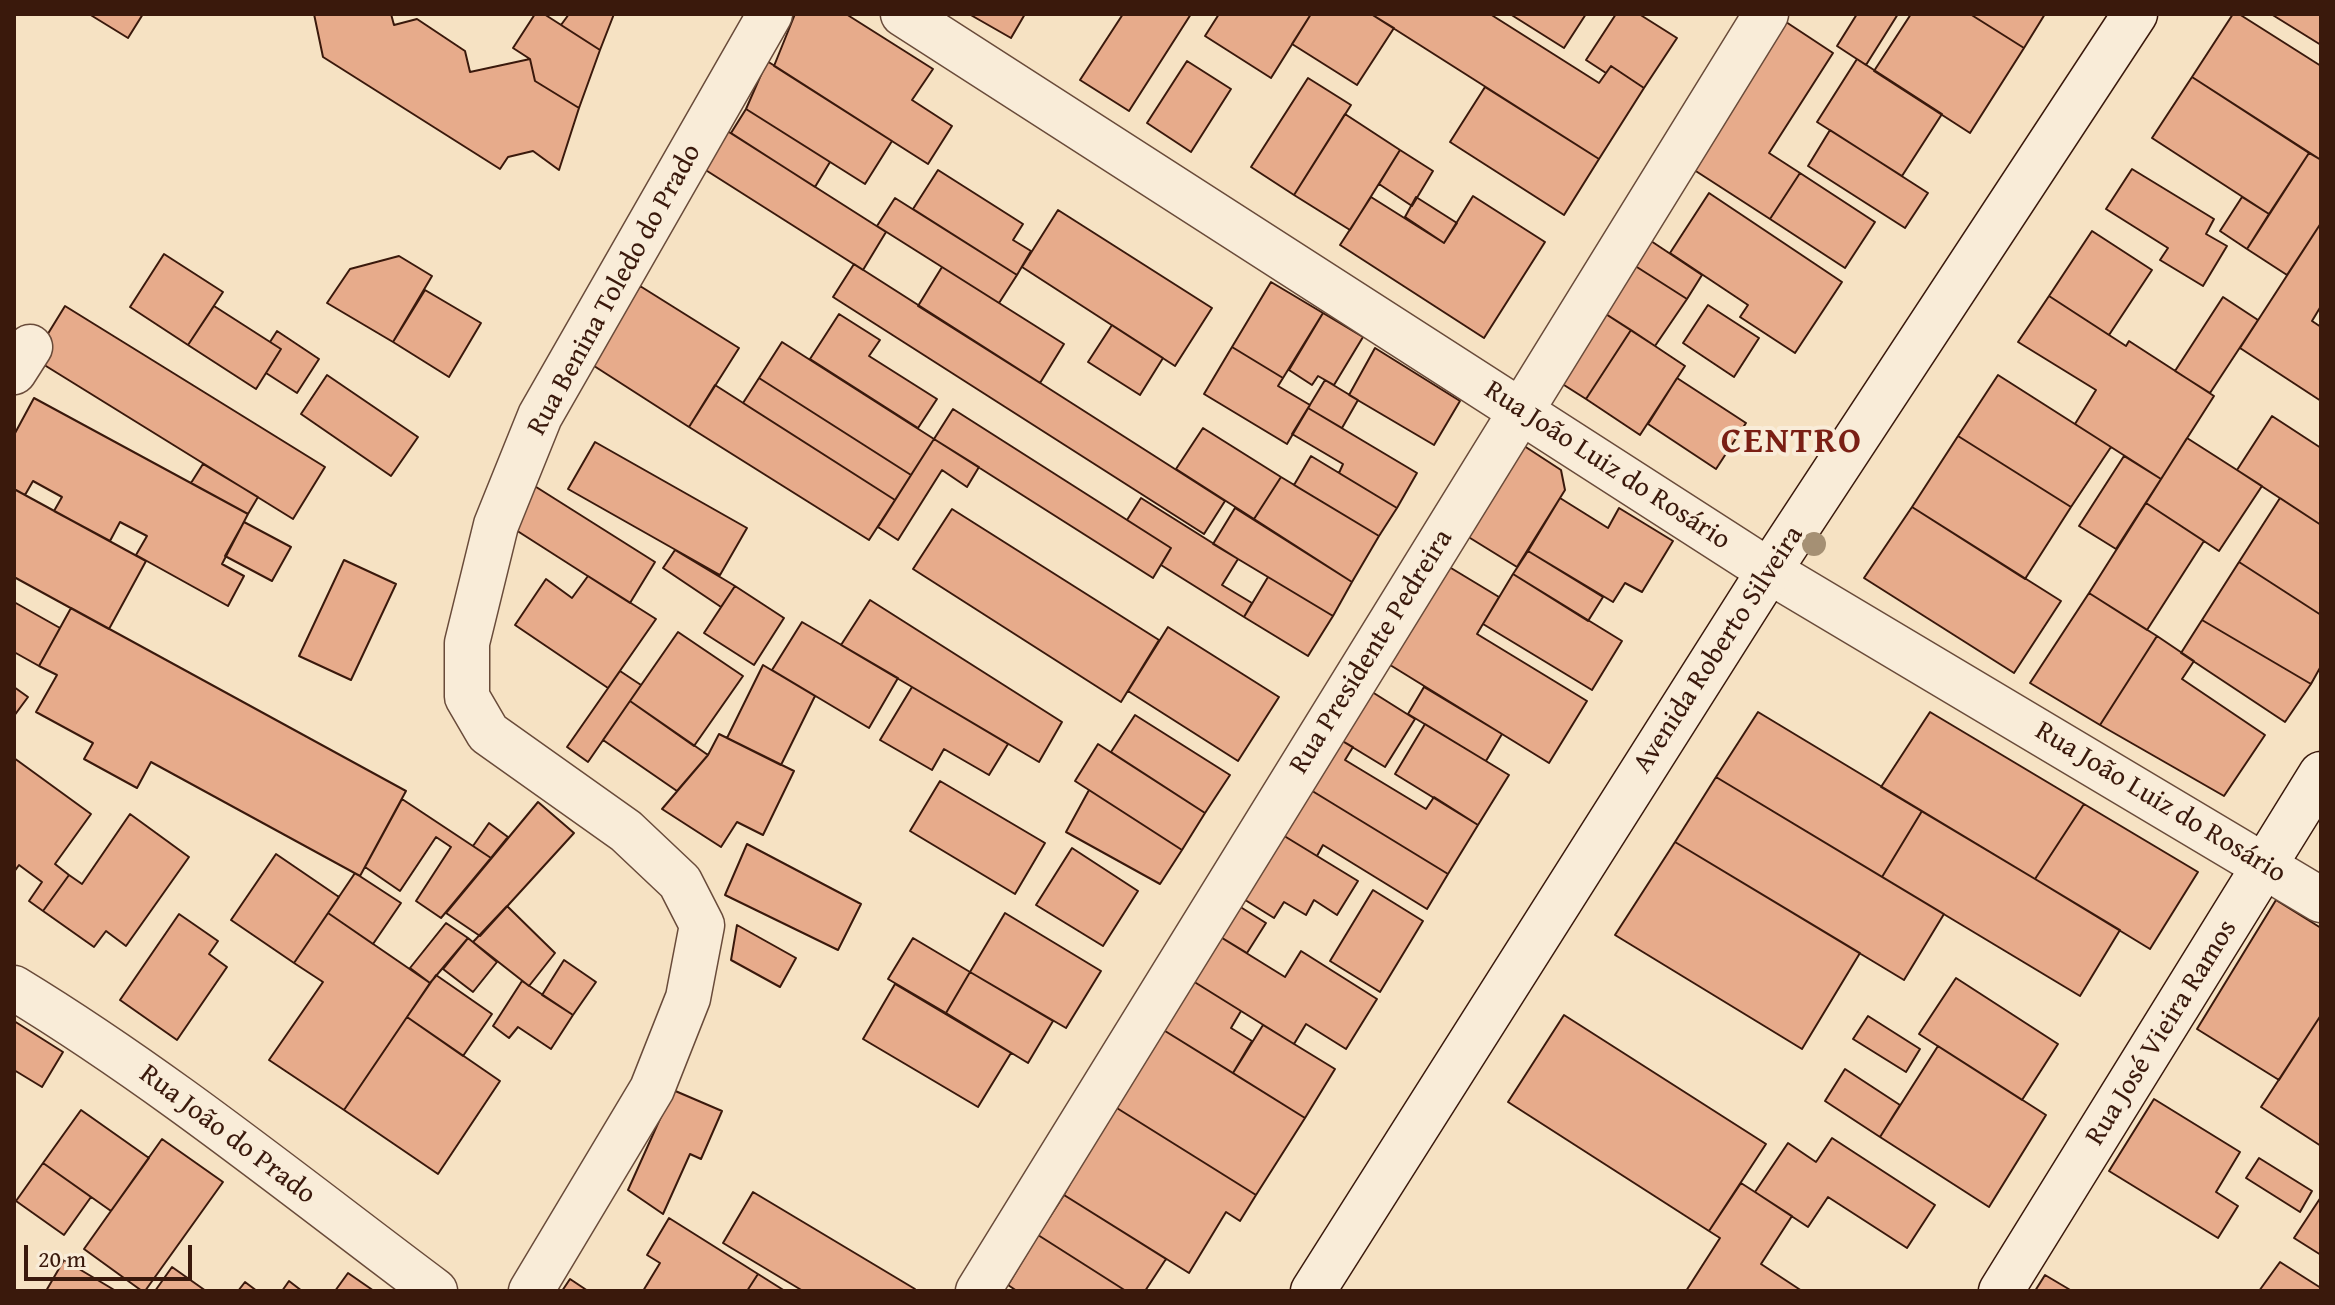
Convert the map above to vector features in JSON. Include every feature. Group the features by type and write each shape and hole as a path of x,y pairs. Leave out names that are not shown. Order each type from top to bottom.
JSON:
{"street":[{"name":"Rua Benina Toledo do Prado","path":"531,1291 652,1089 688,998 702,925 680,882 626,831 488,733 467,697 467,643 496,525 540,416 770,14"},
{"name":"Rua João Luiz do Rosário","path":"903,14 1769,571 2321,900"},
{"name":"Rua Presidente Pedreira","path":"978,1291 1766,14"},
{"name":"Avenida Roberto Silveira","path":"1313,1291 1769,571 2135,14"},
{"name":"Rua José Vieira Ramos","path":"2001,1291 2321,774"},
{"name":"Rua João do Prado","path":"14,988 77,1026 194,1108 435,1291"}],"building":[{"path":"89,14 143,14 128,38"},
{"path":"314,14 391,14 394,25 417,19 465,51 470,72 530,59 535,81 579,108 559,170 533,151 508,157 500,169 323,57"},
{"path":"535,14 544,14 600,50 579,108 535,81 530,59 513,48"},
{"path":"569,14 614,14 600,50 561,25"},
{"path":"795,14 846,14 933,69 912,100 952,126 928,164 774,66"},
{"path":"969,14 1025,14 1011,38"},
{"path":"1123,14 1191,14 1129,111 1080,80"},
{"path":"1219,14 1311,14 1271,78 1205,36"},
{"path":"1311,14 1371,14 1394,28 1357,85 1292,44"},
{"path":"1371,14 1490,14 1599,83 1611,66 1644,88 1599,159"},
{"path":"1510,14 1586,14 1564,48"},
{"path":"1616,14 1639,14 1677,38 1644,88 1611,66 1606,73 1586,60"},
{"path":"1857,14 1898,14 1866,65 1837,46"},
{"path":"1911,14 1970,14 2024,48 1970,133 1874,71"},
{"path":"1970,14 2045,14 2024,48"},
{"path":"2233,14 2239,14 2321,66 2321,160 2192,77"},
{"path":"2271,14 2321,14 2321,45"},
{"path":"1783,20 1833,53 1769,153 1800,173 1770,219 1688,166"},
{"path":"1857,59 1942,114 1902,176 1817,122"},
{"path":"767,61 892,141 865,184 746,109"},
{"path":"1187,61 1231,89 1191,152 1147,123"},
{"path":"2192,77 2309,153 2269,214 2152,138"},
{"path":"1308,78 1351,105 1294,195 1251,167"},
{"path":"1485,87 1599,159 1564,215 1450,142"},
{"path":"746,109 830,162 815,187 731,133"},
{"path":"1345,114 1400,150 1350,230 1294,195"},
{"path":"721,127 886,232 863,270 704,169"},
{"path":"1830,130 1928,193 1905,228 1808,166"},
{"path":"1400,150 1433,171 1412,206 1379,184"},
{"path":"2309,153 2321,160 2321,223 2287,275 2247,249"},
{"path":"2132,169 2214,219 2206,234 2227,246 2203,286 2160,260 2168,248 2106,209"},
{"path":"938,170 1023,224 1013,240 1031,251 1017,275 913,209"},
{"path":"1800,173 1875,222 1845,268 1770,219"},
{"path":"1709,193 1842,282 1795,353 1740,317 1748,305 1670,253"},
{"path":"1473,196 1545,242 1484,338 1340,245 1371,197 1444,243"},
{"path":"1416,197 1457,223 1444,243 1405,217"},
{"path":"2242,197 2269,214 2247,249 2220,231"},
{"path":"895,198 1017,275 999,303 877,226"},
{"path":"1058,210 1212,308 1175,366 1022,267"},
{"path":"2321,223 2321,306 2312,321 2321,327 2321,401 2240,348"},
{"path":"2092,231 2152,270 2109,335 2049,296"},
{"path":"1645,237 1702,275 1687,299 1629,262"},
{"path":"164,254 223,292 188,345 130,307"},
{"path":"399,256 432,276 393,342 327,303 350,269"},
{"path":"1629,262 1687,299 1655,346 1598,309"},
{"path":"854,264 1225,501 1204,534 833,297"},
{"path":"942,267 1064,344 1040,383 918,306"},
{"path":"1271,282 1323,313 1283,378 1232,347"},
{"path":"640,286 739,348 689,427 591,364"},
{"path":"425,290 481,323 449,377 393,342"},
{"path":"2049,296 2126,346 2129,341 2214,396 2161,479 2075,424 2096,390 2018,342"},
{"path":"2223,297 2258,320 2210,393 2175,371"},
{"path":"1708,305 1759,338 1734,377 1683,343"},
{"path":"65,306 325,467 293,519 33,358"},
{"path":"214,306 281,349 256,389 188,345"},
{"path":"1598,309 1631,330 1586,399 1553,378"},
{"path":"1323,313 1363,337 1334,385 1318,376 1312,385 1289,370"},
{"path":"839,314 880,340 869,356 937,399 918,428 810,359"},
{"path":"1112,325 1163,358 1140,395 1088,362"},
{"path":"1631,330 1685,366 1640,435 1586,399"},
{"path":"277,331 319,359 297,393 266,373 281,349 270,342"},
{"path":"782,342 934,439 911,475 759,378"},
{"path":"1232,347 1283,378 1278,386 1310,405 1287,444 1204,394"},
{"path":"1375,348 1460,401 1434,445 1349,395"},
{"path":"327,375 418,437 391,476 301,414"},
{"path":"1998,375 2111,447 2071,507 1958,436"},
{"path":"759,378 911,475 895,500 743,403"},
{"path":"1677,378 1746,423 1716,469 1648,424"},
{"path":"1325,380 1358,400 1342,428 1308,408"},
{"path":"715,385 895,500 869,540 689,427"},
{"path":"34,398 248,514 222,564 244,576 228,606 136,555 147,536 120,522 110,541 54,511 62,497 33,481 25,495 14,489 14,435"},
{"path":"1308,408 1417,473 1397,508 1339,473 1343,464 1292,434"},
{"path":"953,409 1171,548 1153,578 934,439"},
{"path":"2272,416 2321,448 2321,525 2237,470"},
{"path":"1203,428 1281,477 1254,519 1176,469"},
{"path":"1958,436 2071,507 2025,579 1912,507"},
{"path":"2187,438 2262,486 2219,551 2146,503"},
{"path":"934,439 979,467 967,487 942,470 898,540 878,527"},
{"path":"595,442 747,528 720,575 568,489"},
{"path":"1518,442 1561,470 1565,490 1517,567 1462,533"},
{"path":"1311,456 1397,508 1379,536 1294,485"},
{"path":"2124,456 2161,479 2116,549 2079,526"},
{"path":"203,464 258,497 248,514 191,483"},
{"path":"1281,477 1379,536 1352,582 1254,519"},
{"path":"533,485 655,562 630,603 508,525"},
{"path":"14,489 146,561 109,629 14,577"},
{"path":"1141,498 1238,559 1222,585 1252,603 1244,617 1161,565 1171,548 1127,520"},
{"path":"1560,498 1608,528 1619,508 1673,541 1642,592 1625,583 1613,602 1528,551"},
{"path":"2280,498 2321,525 2321,615 2239,562"},
{"path":"2146,503 2204,541 2147,630 2089,593"},
{"path":"1912,507 2061,601 2014,673 1864,578"},
{"path":"1235,508 1352,582 1333,616 1213,544"},
{"path":"952,509 1159,640 1121,702 913,569"},
{"path":"244,522 291,547 272,581 225,556"},
{"path":"675,550 735,586 721,607 663,568"},
{"path":"1528,551 1603,597 1588,621 1513,574"},
{"path":"344,560 396,584 351,680 299,656"},
{"path":"1441,562 1499,597 1477,634 1587,701 1549,763 1382,660"},
{"path":"2239,562 2321,615 2321,666 2311,684 2202,620"},
{"path":"1513,574 1622,641 1592,690 1483,624"},
{"path":"588,576 656,619 608,688 515,625 546,579 572,598"},
{"path":"1268,577 1333,616 1308,656 1244,617"},
{"path":"735,586 784,618 754,665 704,633"},
{"path":"2089,593 2157,636 2100,725 2030,683"},
{"path":"870,600 1062,722 1039,762 841,645"},
{"path":"14,602 60,628 39,666 14,652"},
{"path":"71,608 406,791 360,876 151,762 137,788 84,759 93,743 36,712 57,675 39,666"},
{"path":"2202,620 2311,684 2285,722 2181,653"},
{"path":"802,622 898,678 869,728 772,670"},
{"path":"1168,627 1279,697 1238,761 1128,691"},
{"path":"678,632 743,676 694,746 630,701"},
{"path":"2157,636 2194,661 2182,679 2265,735 2224,796 2100,725"},
{"path":"763,665 815,696 781,765 727,738"},
{"path":"620,671 641,685 588,762 567,747"},
{"path":"14,687 28,697 14,716"},
{"path":"912,687 1008,744 989,775 944,749 932,770 880,740"},
{"path":"1424,687 1502,734 1486,761 1408,714"},
{"path":"1369,690 1415,719 1385,767 1339,739"},
{"path":"630,701 708,755 677,791 603,740"},
{"path":"1758,712 1922,811 1882,877 1716,777"},
{"path":"1930,712 2084,804 2035,879 1881,787"},
{"path":"1135,715 1230,775 1205,813 1111,752"},
{"path":"1425,724 1509,775 1478,825 1395,774"},
{"path":"719,734 794,771 763,835 737,822 721,847 662,809 708,755"},
{"path":"1339,739 1353,747 1345,760 1426,809 1434,797 1478,825 1448,874 1309,789"},
{"path":"1098,744 1205,813 1182,850 1075,781"},
{"path":"14,758 91,814 55,864 69,875 43,911 29,901 42,882 19,865 14,872"},
{"path":"1716,777 1944,914 1904,980 1675,842"},
{"path":"940,781 1045,843 1015,894 910,831"},
{"path":"1309,789 1448,874 1427,909 1323,845 1317,856 1281,834"},
{"path":"1089,790 1182,850 1160,884 1066,832"},
{"path":"402,799 491,858 441,918 416,901 451,847 436,837 400,891 365,867"},
{"path":"538,802 574,833 480,936 446,913"},
{"path":"2084,804 2198,872 2150,949 2035,879"},
{"path":"1922,811 2120,930 2080,996 1882,877"},
{"path":"130,814 189,857 126,946 106,931 94,947 43,911 69,875 82,884"},
{"path":"489,823 508,837 491,858 473,846"},
{"path":"1281,834 1358,881 1337,915 1314,900 1306,915 1284,902 1274,918 1242,898"},
{"path":"1675,842 1860,953 1802,1049 1615,935"},
{"path":"747,844 861,904 838,950 725,895"},
{"path":"1072,848 1138,891 1103,946 1036,905"},
{"path":"276,854 339,897 294,963 231,920"},
{"path":"355,873 401,903 373,944 328,913"},
{"path":"1373,890 1423,921 1380,992 1330,961"},
{"path":"2276,900 2321,928 2321,1015 2279,1080 2197,1029"},
{"path":"1234,903 1266,923 1247,953 1214,933"},
{"path":"507,906 555,953 529,986 473,942"},
{"path":"328,913 430,983 344,1110 269,1060 323,982 294,963"},
{"path":"1005,913 1101,971 1066,1028 970,972"},
{"path":"179,914 218,941 209,954 227,967 177,1040 120,1000"},
{"path":"446,923 468,938 430,983 410,968"},
{"path":"737,925 796,958 780,987 731,960"},
{"path":"1214,933 1285,977 1301,951 1377,999 1346,1049 1306,1024 1294,1044 1188,978"},
{"path":"468,938 497,962 473,992 443,969"},
{"path":"913,938 970,972 946,1013 888,979"},
{"path":"564,960 596,982 573,1015 542,995"},
{"path":"970,972 1053,1021 1028,1063 946,1013"},
{"path":"436,975 492,1014 463,1056 407,1017"},
{"path":"1188,978 1241,1011 1231,1028 1252,1041 1233,1073 1157,1026"},
{"path":"1956,978 2058,1044 2022,1100 1919,1034"},
{"path":"522,981 573,1015 551,1049 518,1027 509,1038 493,1026"},
{"path":"895,984 1011,1053 978,1107 863,1039"},
{"path":"1564,1015 1766,1144 1709,1231 1508,1102"},
{"path":"2321,1015 2321,1146 2261,1107"},
{"path":"1868,1016 1920,1049 1906,1072 1853,1039"},
{"path":"407,1017 500,1081 438,1174 344,1110"},
{"path":"14,1021 63,1052 42,1087 14,1070"},
{"path":"1263,1025 1335,1069 1305,1118 1233,1073"},
{"path":"1157,1026 1305,1118 1256,1195 1112,1105"},
{"path":"1938,1046 2046,1115 1989,1207 1880,1137"},
{"path":"1845,1069 1900,1105 1880,1137 1825,1101"},
{"path":"673,1090 722,1111 701,1159 690,1154 663,1214 628,1190"},
{"path":"2154,1099 2240,1152 2216,1192 2238,1206 2218,1238 2109,1171"},
{"path":"1112,1105 1256,1195 1240,1221 1226,1212 1189,1273 1064,1195"},
{"path":"81,1110 149,1158 111,1211 43,1163"},
{"path":"1832,1138 1935,1205 1907,1248 1828,1197 1808,1227 1755,1192 1788,1143 1816,1162"},
{"path":"162,1139 223,1182 145,1291 142,1291 84,1249"},
{"path":"2259,1158 2312,1191 2300,1212 2246,1178"},
{"path":"43,1163 91,1197 64,1235 16,1201"},
{"path":"1741,1183 1792,1216 1761,1264 1802,1291 1686,1291 1720,1238 1709,1231"},
{"path":"753,1192 914,1291 803,1291 723,1243"},
{"path":"1064,1195 1166,1259 1145,1291 1126,1291 1038,1235"},
{"path":"2321,1197 2321,1255 2294,1238"},
{"path":"669,1218 758,1274 747,1291 643,1291 660,1263 647,1255"},
{"path":"1038,1235 1126,1291 1017,1291 1008,1285"},
{"path":"64,1260 116,1291 46,1291"},
{"path":"2280,1262 2321,1288 2321,1291 2259,1291"},
{"path":"172,1267 206,1291 155,1291"},
{"path":"348,1273 374,1291 335,1291"},
{"path":"758,1274 785,1291 747,1291"},
{"path":"2045,1275 2072,1291 2035,1291"},
{"path":"570,1279 588,1291 562,1291"},
{"path":"289,1281 302,1291 282,1291"},
{"path":"245,1282 257,1291 238,1291"}],"district":[{"name":"CENTRO","path":"1792,443"}]}
